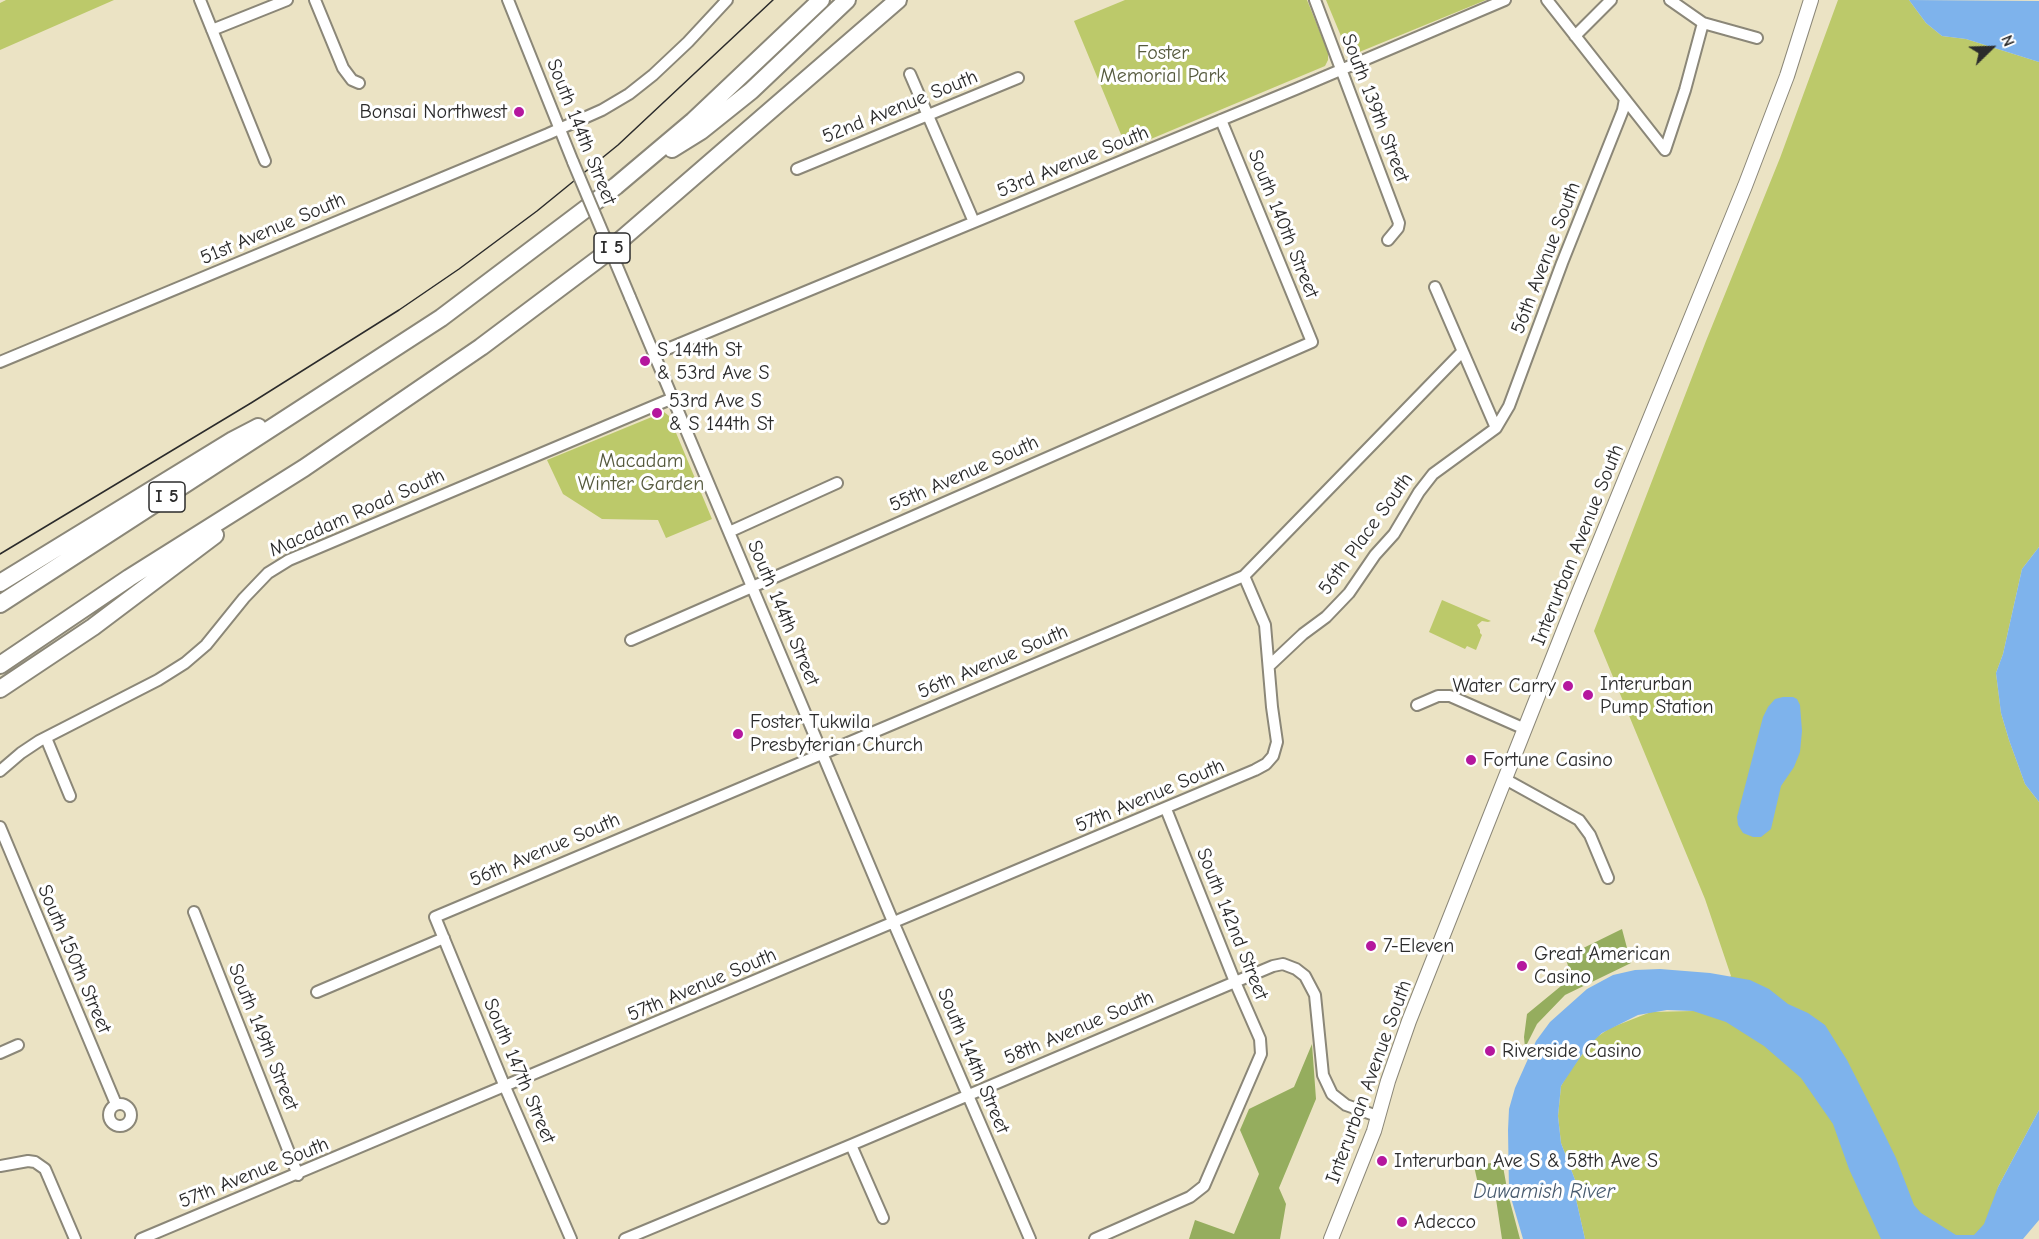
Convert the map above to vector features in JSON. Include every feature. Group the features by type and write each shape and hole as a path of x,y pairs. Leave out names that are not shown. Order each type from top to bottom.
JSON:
{"highway":[{"name":"I 5","path":"0,604 441,318 616,186 693,121 821,0"},
{"name":"I 5","path":"616,186 701,131 743,98 847,0"},
{"name":"I 5","path":"0,665 129,578 304,468 481,347 601,257 898,0"},
{"path":"0,583 233,440 334,389"},
{"path":"0,689 93,627 304,468"}],"main road":[{"name":"Interurban Avenue South","path":"1331,1239 1359,1171 1409,1021 1576,597 1745,186 1787,76 1811,0"}],"street":[{"path":"200,0 265,161"},
{"path":"212,30 287,0"},
{"path":"315,0 343,68 352,80 360,83"},
{"name":"South 144th Street","path":"508,0 573,162 894,924 1030,1239"},
{"path":"560,129 602,110 629,94 687,42 727,0"},
{"name":"South 139th Street","path":"1316,0 1399,223 1398,228 1388,240"},
{"name":"53rd Avenue South","path":"655,354 1342,70 1505,0"},
{"path":"1547,0 1665,150 1685,90 1703,23"},
{"path":"1575,36 1611,0"},
{"path":"1670,0 1703,23 1757,38"},
{"path":"910,74 974,222"},
{"name":"52nd Avenue South","path":"796,169 1018,78"},
{"name":"56th Avenue South","path":"1496,428 1509,406 1562,263 1623,110 1625,99"},
{"name":"South 140th Street","path":"1221,120 1312,342"},
{"name":"51st Avenue South","path":"0,362 560,129"},
{"path":"1435,287 1496,428"},
{"name":"55th Avenue South","path":"631,640 1312,342"},
{"name":"56th Avenue South","path":"435,917 1244,576 1462,352"},
{"name":"Macadam Road South","path":"0,771 21,753 45,738 158,680 185,663 206,645 244,598 268,573 289,560 673,399"},
{"name":"56th Place South","path":"1269,666 1303,634 1326,618 1349,593 1375,555 1394,534 1419,492 1433,474 1496,428"},
{"path":"729,532 837,483"},
{"path":"1244,576 1265,625 1269,666"},
{"name":"57th Avenue South","path":"141,1239 505,1088 1255,770 1266,764 1273,756 1277,742 1269,666"},
{"path":"1417,705 1434,697 1450,696 1525,729"},
{"path":"45,738 70,796"},
{"path":"1505,779 1579,820 1590,835 1608,878"},
{"name":"South 142nd Street","path":"1095,1239 1191,1197 1204,1186 1261,1054 1260,1039 1234,982 1166,809"},
{"name":"South 150th Street","path":"0,827 116,1104"},
{"name":"South 149th Street","path":"194,912 298,1174"},
{"name":"South 147th Street","path":"435,917 505,1088 571,1239"},
{"path":"317,992 444,938"},
{"name":"58th Avenue South","path":"625,1239 852,1146 968,1094 1273,966 1289,965 1305,976 1315,995 1323,1075 1332,1094 1346,1105 1377,1116"},
{"path":"0,1053 18,1045"},
{"path":"852,1146 883,1218"},
{"path":"0,1166 28,1161 35,1162 45,1169 75,1239"}],"green space":[{"path":"6,0 114,0 0,50 0,3"},
{"name":"Foster Memorial Park","path":"1125,0 1307,0 1328,52 1328,60 1325,66 1127,149 1074,21"},
{"path":"1326,0 1486,0 1352,55 1348,53"},
{"path":"1838,0 1909,0 1926,23 1942,36 1966,39 2039,62 2039,547 2022,569 2003,654 1996,673 2001,713 2009,740 2025,784 2039,802 2039,1110 1998,1187 1988,1239 1585,1239 1576,1199 1580,1193 1561,1143 1558,1116 1561,1086 1594,1039 1610,1028 1651,1012 1693,1011 1731,976 1705,899 1594,631 1706,341 1780,158"},
{"name":"Macadam Winter Garden","path":"664,412 669,416 712,519 666,538 658,520 602,519 563,494 547,460"},
{"path":"1442,600 1491,621 1482,621 1477,625 1482,635 1476,650 1467,646 1465,649 1429,632"},
{"path":"1622,929 1631,963 1565,995 1537,1024 1525,1048 1527,1014 1572,977 1565,957"},
{"path":"1312,1044 1316,1099 1279,1188 1286,1204 1280,1239 1189,1239 1195,1220 1234,1234 1259,1174 1240,1130 1249,1109 1294,1087"},
{"path":"1502,1161 1520,1239 1502,1239 1496,1199 1478,1184 1474,1166"}],"water":[{"path":"1909,0 2039,1 2039,62 1966,39 1942,36 1926,23"},
{"path":"2039,547 2039,802 2025,784 2009,740 2001,713 1996,673 2003,654 2022,569"},
{"path":"1793,697 1800,705 1802,731 1800,752 1794,767 1781,786 1771,829 1761,837 1753,837 1743,833 1738,825 1737,817 1763,717 1775,699"},
{"name":"Duwamish River","path":"1660,969 1710,973 1750,980 1769,989 1788,1004 1808,1013 1825,1025 1847,1060 1872,1109 1896,1158 1914,1205 1921,1213 1956,1235 1974,1235 1984,1224 1998,1187 2039,1110 2039,1220 2023,1239 1881,1239 1849,1169 1833,1124 1801,1078 1764,1046 1726,1022 1693,1011 1667,1010 1638,1015 1602,1033 1587,1047 1561,1086 1558,1116 1561,1143 1580,1193 1576,1199 1585,1239 1523,1239 1509,1191 1509,1109 1515,1088 1536,1041 1550,1022 1587,989 1613,975 1635,970"}],"tram line":[{"path":"0,554 251,403 399,310 459,269 537,211 618,145 773,0"}],"place":[{"name":"Bonsai Northwest","path":"519,112"},
{"name":"S 144th St & 53rd Ave S","path":"645,361"},
{"name":"53rd Ave S & S 144th St","path":"657,413"},
{"name":"Water Carry","path":"1568,686"},
{"name":"Interurban Pump Station","path":"1588,695"},
{"name":"Foster Tukwila Presbyterian Church","path":"738,734"},
{"name":"Fortune Casino","path":"1471,760"},
{"name":"7-Eleven","path":"1371,946"},
{"name":"Great American Casino","path":"1522,966"},
{"name":"Riverside Casino","path":"1490,1051"},
{"name":"Interurban Ave S & 58th Ave S","path":"1382,1161"},
{"name":"Adecco","path":"1402,1222"}]}
